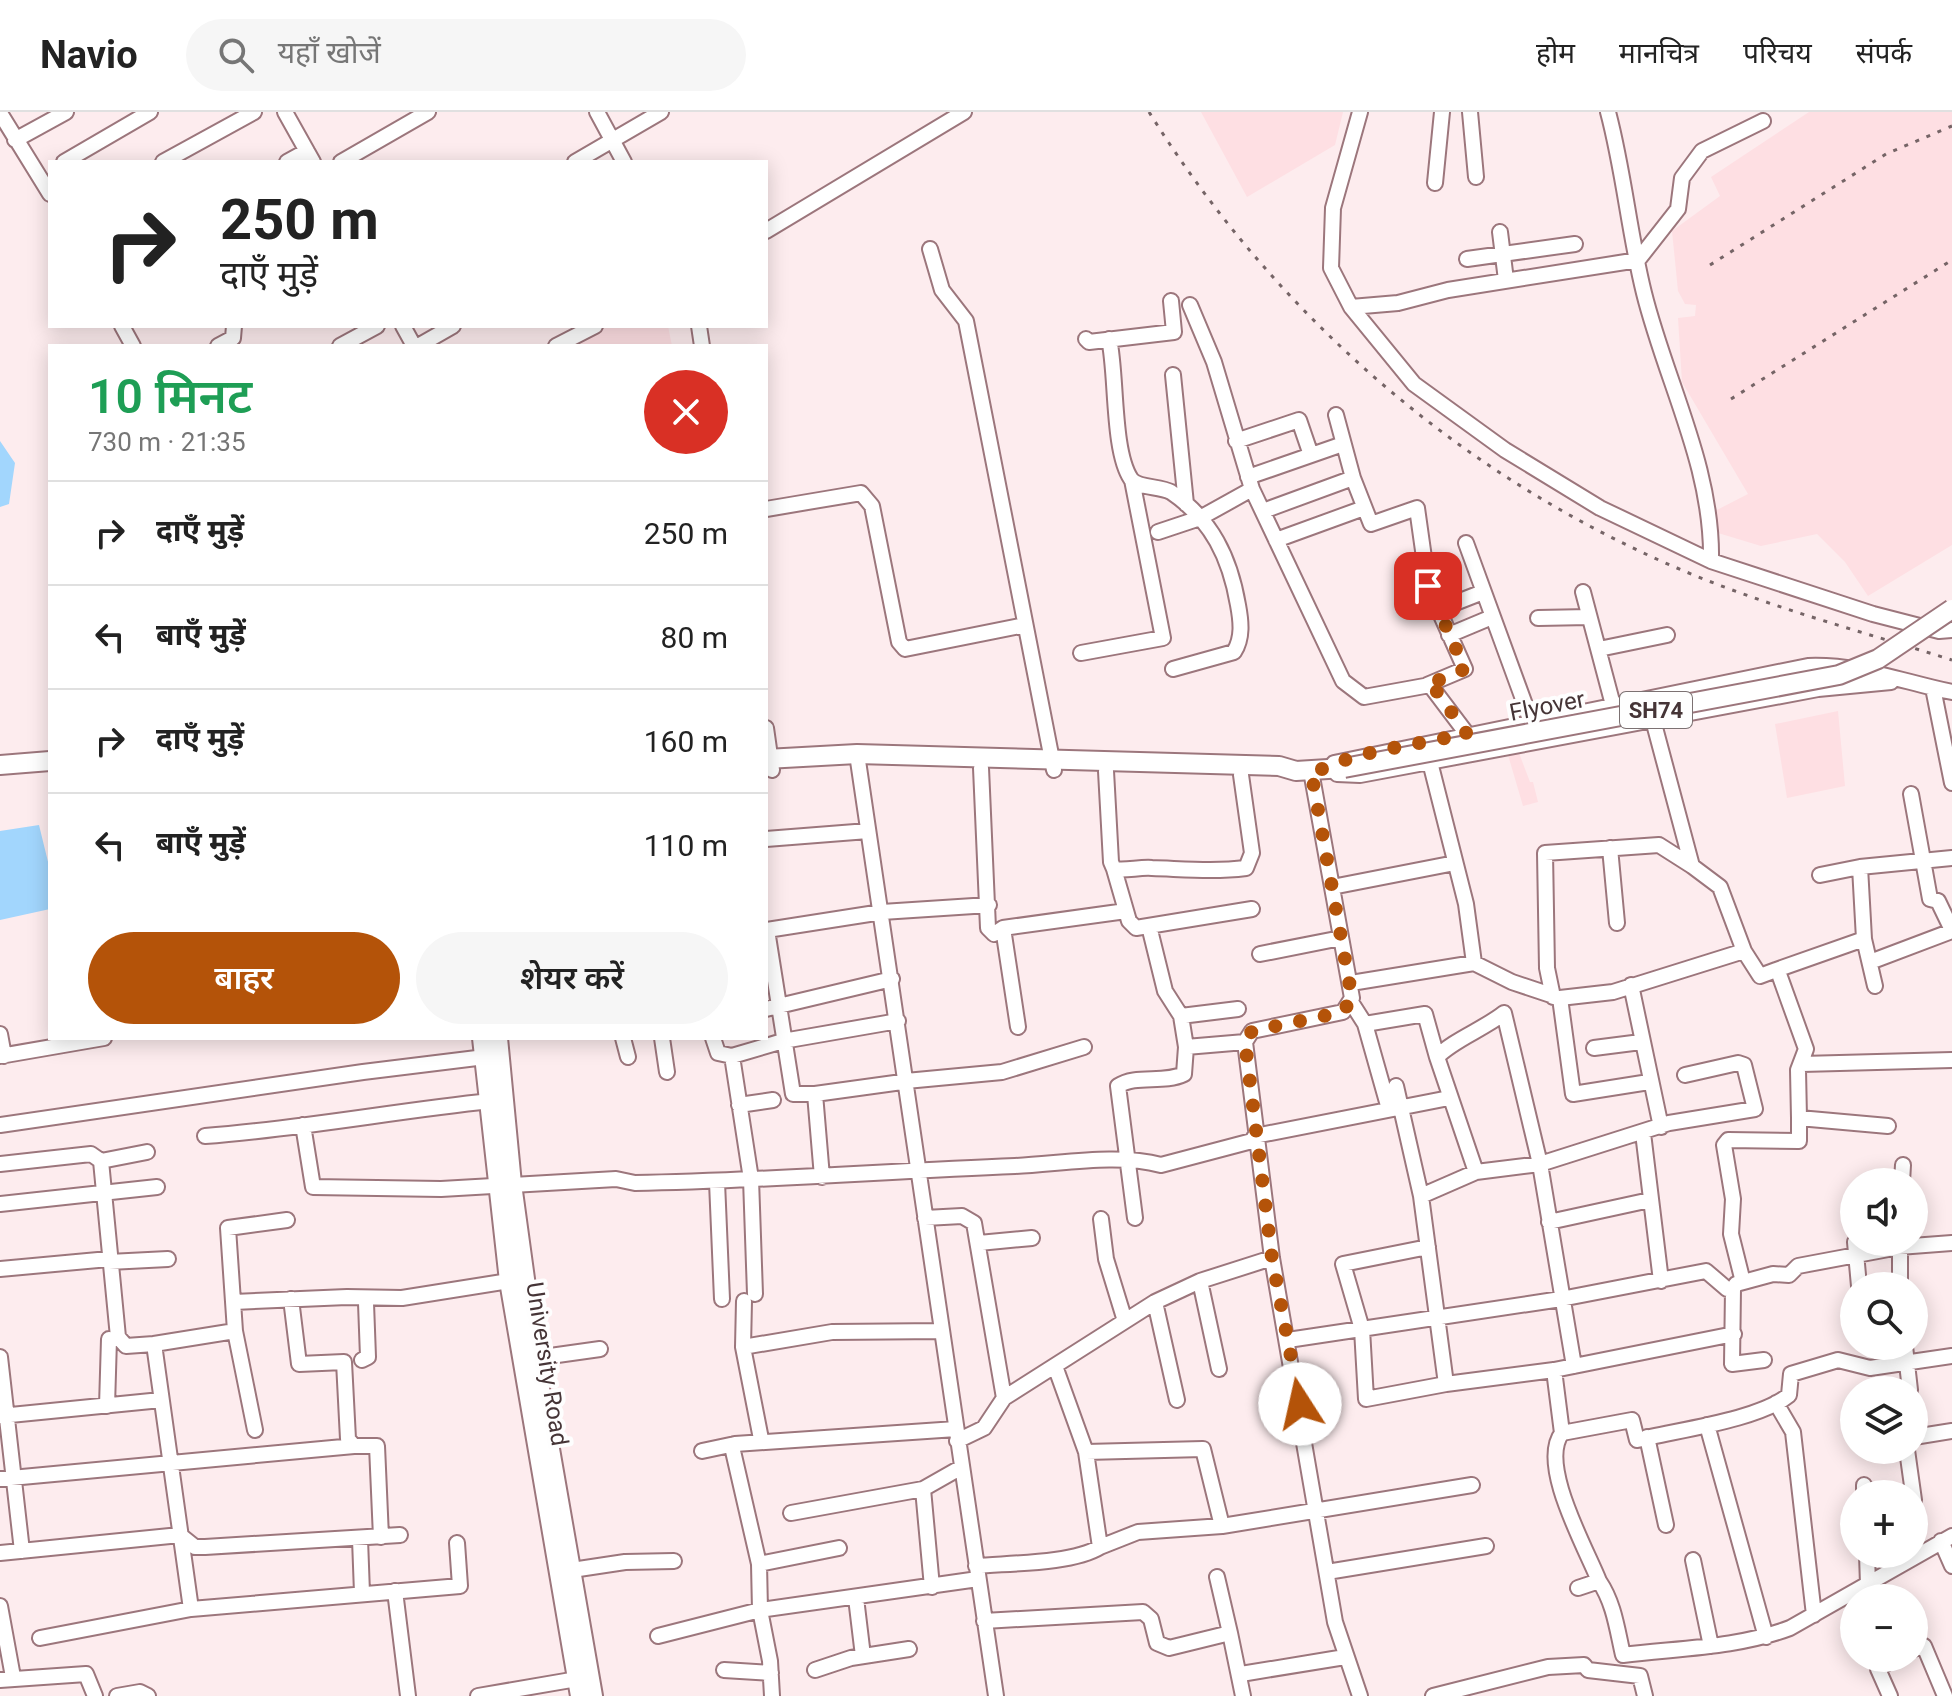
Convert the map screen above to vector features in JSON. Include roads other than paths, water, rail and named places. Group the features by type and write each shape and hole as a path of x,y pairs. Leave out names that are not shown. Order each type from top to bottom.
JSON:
{"main road":[{"name":"Flyover","path":"1310,771 1344,768 1839,675 1878,659 1952,609"},
{"name":"SH74","path":"857,759 981,768 1279,766 1310,771"},
{"name":"SH74","path":"769,764 857,759 1281,777 1310,771"},
{"path":"0,765 48,761"},
{"path":"0,776 48,771"},
{"name":"University Road","path":"482,1040 504,1184 509,1281 524,1327 579,1687"},
{"path":"498,1040 504,1184 524,1327 536,1358 593,1696"}],"street":[{"path":"15,140 66,112"},
{"path":"67,160 150,112"},
{"path":"285,112 310,156"},
{"path":"344,160 428,112"},
{"path":"597,112 623,160"},
{"path":"578,160 661,112"},
{"path":"768,230 964,112"},
{"path":"1360,112 1333,208 1331,268 1351,307 1414,384 1505,450 1600,508 1711,561 1873,614 1939,631 1952,630"},
{"path":"1435,183 1442,112"},
{"path":"1470,112 1476,177"},
{"path":"1608,112 1622,166 1644,293 1698,463 1711,539 1711,561"},
{"path":"0,113 15,140 44,174"},
{"path":"166,160 246,114"},
{"path":"1351,307 1398,303 1506,280 1638,260 1678,209 1682,178 1702,151 1763,121"},
{"path":"1500,232 1506,280"},
{"path":"1467,259 1575,244"},
{"path":"930,249 942,290 966,321 1054,766"},
{"path":"1086,339 1174,332 1171,301"},
{"path":"1190,305 1214,362 1250,483 1343,681 1364,697 1427,685 1465,669 1437,610 1423,569 1417,508 1371,524 1353,478 1336,415"},
{"path":"222,344 233,338 234,328"},
{"path":"344,344 373,328"},
{"path":"420,344 449,328"},
{"path":"560,344 591,328"},
{"path":"1081,653 1163,638 1132,480 1121,444 1109,339"},
{"path":"1173,375 1186,504"},
{"path":"1236,441 1299,420 1311,455"},
{"path":"1158,532 1200,518 1250,483 1343,444"},
{"path":"1263,511 1353,478"},
{"path":"1132,480 1165,489 1186,504 1225,551 1232,569 1240,615 1239,643 1234,652 1173,669"},
{"path":"768,509 861,493 866,496 872,506 899,642 905,649 1025,625"},
{"path":"1276,540 1364,508"},
{"path":"1466,543 1531,721"},
{"path":"1437,610 1483,592"},
{"path":"1583,592 1613,705"},
{"path":"1449,635 1492,617"},
{"path":"1538,618 1589,617"},
{"path":"1599,649 1667,635"},
{"path":"1310,771 1359,755 1808,666 1840,665 1873,671 1899,682 1952,692"},
{"path":"1310,771 1360,775 1818,689 1899,682"},
{"path":"1427,685 1435,689 1467,734"},
{"path":"1933,688 1952,783"},
{"path":"1653,720 1692,866"},
{"path":"857,759 996,1696"},
{"path":"1430,762 1466,904 1474,963"},
{"path":"981,768 990,932 1126,911"},
{"path":"1106,771 1114,869 1126,911 1136,928 1252,909"},
{"path":"1310,771 1351,983 1351,1002 1365,1024 1395,1107 1421,1196 1446,1384"},
{"path":"1114,869 1214,872 1246,868 1252,853 1241,775"},
{"path":"1870,962 1952,930 1938,901 1930,899 1911,794"},
{"path":"768,839 868,831"},
{"path":"1649,1082 1573,1094 1557,998 1547,968 1545,853 1659,845 1720,887 1744,951 1760,976 1864,939"},
{"path":"1610,848 1617,923"},
{"path":"1820,875 1860,867 1952,858"},
{"path":"1332,887 1455,863"},
{"path":"1860,867 1864,939 1875,986"},
{"path":"768,930 882,912 989,905"},
{"path":"1135,1218 1118,1086 1126,1081 1170,1081 1184,1074 1186,1047 1181,1016 1165,991 1149,926"},
{"path":"1003,928 1018,1027"},
{"path":"1260,954 1341,938"},
{"path":"768,946 772,1008 783,1041 793,1094 815,1094 950,1074 1002,1072 1084,1047"},
{"path":"1351,983 1474,963 1557,998 1613,992 1744,951"},
{"path":"1743,1282 1731,1234 1733,1199 1724,1145 1728,1140 1799,1141 1798,1070 1806,1053 1803,1034 1776,970"},
{"path":"772,1008 892,979"},
{"path":"1631,985 1649,1082 1661,1127"},
{"path":"1351,1002 1343,1012 1252,1031 1245,1042 1272,1258 1319,1511 1327,1572 1345,1657 1360,1696"},
{"path":"1181,1016 1215,1004 1238,1009"},
{"path":"1437,1057 1504,1013 1540,1164 1574,1366"},
{"path":"1365,1024 1425,1014 1449,1098 1476,1172"},
{"path":"714,1040 718,1053 732,1056 783,1041 898,1021"},
{"path":"0,1034 2,1056 93,1040"},
{"path":"624,1040 628,1057"},
{"path":"662,1040 667,1072"},
{"path":"1186,1047 1245,1042"},
{"path":"1594,1048 1641,1042"},
{"path":"732,1056 751,1179 750,1298 743,1347 761,1439"},
{"path":"0,1125 485,1057"},
{"path":"1802,1064 1952,1060"},
{"path":"1421,1196 1476,1172 1540,1164 1661,1127 1755,1109 1744,1065 1738,1063 1685,1075"},
{"path":"1395,1107 1396,1086"},
{"path":"815,1094 822,1177"},
{"path":"303,1125 310,1183 316,1189 441,1189 616,1179 635,1183 717,1182 920,1169 1128,1162 1161,1165 1252,1141 1255,1136 1449,1098"},
{"path":"739,1105 773,1100"},
{"path":"205,1136 490,1101"},
{"path":"1799,1118 1888,1126"},
{"path":"1643,1133 1661,1281"},
{"path":"0,1164 91,1154 101,1161 147,1152"},
{"path":"101,1161 109,1260 121,1343 154,1344 235,1331"},
{"path":"717,1182 722,1299"},
{"path":"0,1204 157,1187"},
{"path":"1549,1222 1650,1200"},
{"path":"925,1218 968,1218 974,1223 984,1296 1004,1398"},
{"path":"1101,1219 1106,1259 1125,1321"},
{"path":"255,1430 235,1331 228,1228 287,1220"},
{"path":"979,1243 1032,1238"},
{"path":"1928,1244 1952,1243"},
{"path":"1428,1247 1343,1264 1362,1329 1366,1399 1446,1384 1554,1370 1734,1334"},
{"path":"1764,1360 1732,1364 1733,1289 1743,1282 1773,1274 1789,1275 1798,1266 1840,1254"},
{"path":"702,1451 761,1439 956,1435 984,1428 1004,1398 1155,1302 1200,1281 1272,1258"},
{"path":"0,1269 109,1260 168,1259"},
{"path":"1288,1340 1561,1299 1706,1271 1727,1289"},
{"path":"234,1302 402,1298 509,1281"},
{"path":"1200,1281 1219,1369"},
{"path":"291,1299 299,1364 369,1359 366,1303"},
{"path":"1155,1302 1177,1400"},
{"path":"743,1347 832,1332 942,1331"},
{"path":"107,1406 109,1339"},
{"path":"154,1344 191,1609"},
{"path":"536,1358 600,1349"},
{"path":"1562,1433 1632,1420 1637,1440 1707,1425 1776,1403 1789,1395 1791,1374 1838,1360 1870,1368 1952,1356"},
{"path":"0,1357 4,1416 16,1477 22,1551"},
{"path":"1907,1360 1908,1376"},
{"path":"344,1362 348,1439 354,1446"},
{"path":"1055,1366 1086,1452 1100,1547"},
{"path":"1554,1370 1562,1433 1555,1448 1557,1472 1569,1514 1611,1603 1623,1655 1766,1637 1840,1603"},
{"path":"4,1416 161,1400"},
{"path":"1776,1403 1793,1432 1814,1615"},
{"path":"1707,1425 1766,1637"},
{"path":"1928,1431 1952,1431"},
{"path":"1647,1437 1666,1525"},
{"path":"0,1479 373,1444 379,1450 381,1537"},
{"path":"735,1444 733,1451 759,1564 760,1610 772,1696"},
{"path":"1086,1452 1203,1449 1222,1526"},
{"path":"791,1513 923,1489 960,1468"},
{"path":"658,1636 760,1610 932,1587 977,1573 1092,1552 1138,1532 1222,1526 1472,1485"},
{"path":"923,1489 932,1587"},
{"path":"0,1553 180,1535 195,1547 205,1547 400,1535"},
{"path":"1876,1584 1946,1538 1952,1566"},
{"path":"360,1539 362,1593"},
{"path":"40,1638 191,1609 460,1586 457,1543"},
{"path":"1327,1572 1486,1546"},
{"path":"759,1564 839,1548"},
{"path":"1693,1560 1711,1646"},
{"path":"572,1570 674,1561"},
{"path":"1217,1577 1241,1674 1243,1696"},
{"path":"1578,1588 1599,1581"},
{"path":"395,1591 408,1696"},
{"path":"856,1598 863,1656"},
{"path":"0,1606 7,1678 86,1674 95,1696"},
{"path":"984,1621 1143,1612 1151,1619 1157,1643 1169,1648 1230,1633"},
{"path":"815,1670 863,1656 909,1649"},
{"path":"1928,1656 1945,1696"},
{"path":"1241,1674 1345,1657"},
{"path":"1433,1696 1548,1667 1584,1665 1588,1670 1640,1676 1645,1696"},
{"path":"724,1670 771,1673"},
{"path":"1879,1672 1890,1696"},
{"path":"478,1696 497,1690 579,1687"},
{"path":"117,1696 140,1692 148,1696"}],"water":[{"path":"0,441 15,463 9,504 0,507"},
{"path":"39,825 48,862 48,909 0,920 0,831"}],"railway":[{"path":"1149,112 1199,186 1254,255 1314,320 1378,380 1447,436 1520,486 1597,530 1710,582 1952,660"},
{"path":"1710,265 1886,154 1952,126"},
{"path":"1731,399 1952,260"}]}
